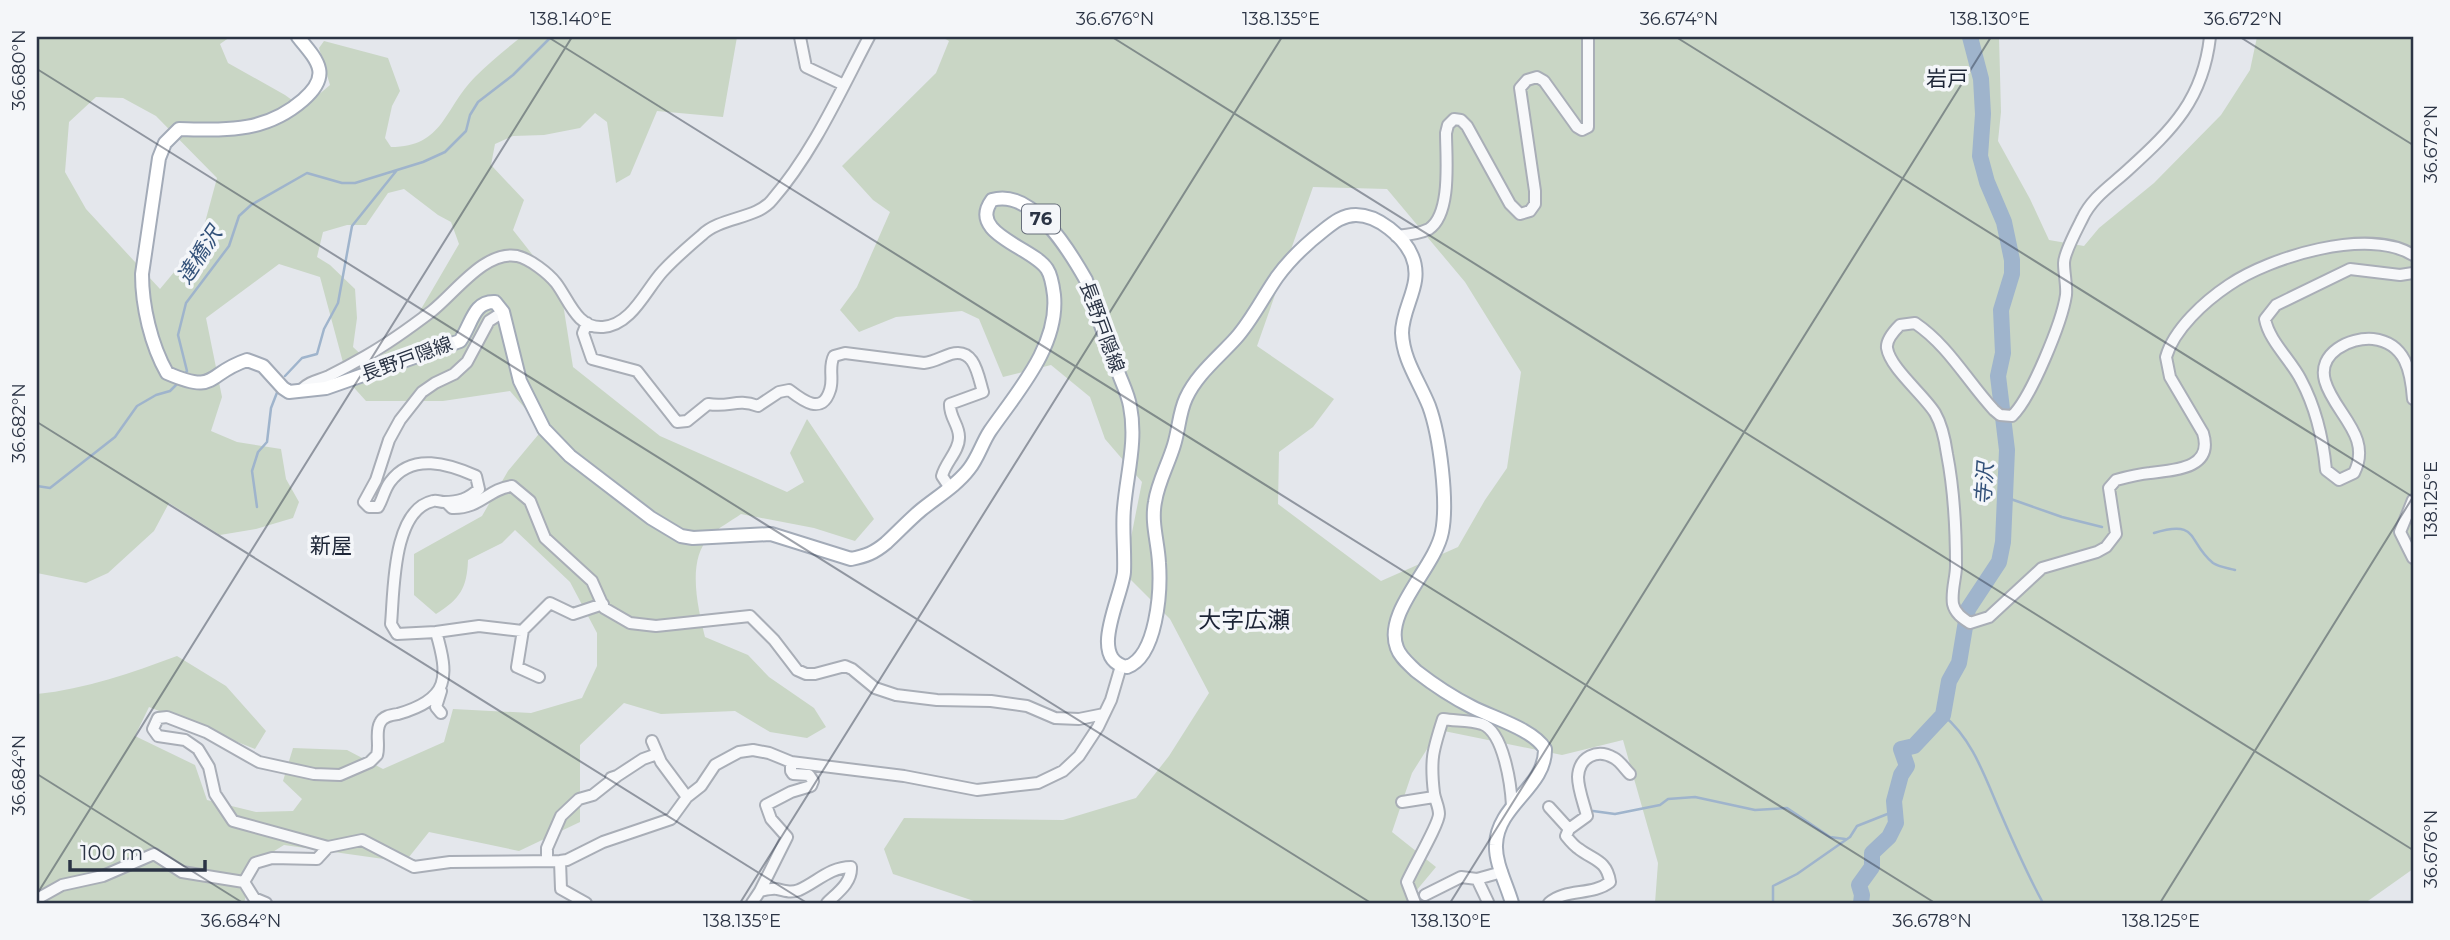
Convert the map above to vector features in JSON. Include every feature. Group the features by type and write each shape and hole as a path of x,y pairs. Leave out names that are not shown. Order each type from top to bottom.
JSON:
{"main road":[{"path":"298,37 312,54 321,77 318,85 295,107 282,117 252,127 227,130 179,129 164,143 159,158 142,289 156,351 167,373 186,381 206,383 237,363 247,360 263,366 289,392 301,390"},
{"name":"長野戸隠線","path":"301,390 326,388 452,345 460,341 479,305 485,301 495,302 503,312 520,381 544,429 552,439 651,519 681,536 692,538 771,534 851,559 872,555 970,468 989,432 1027,378 1051,330 1054,294 1048,270 1029,253 990,227 985,214 986,207 992,200 1011,198 1034,210 1067,248 1078,266 1086,280 1130,404 1133,442 1123,527 1124,573 1110,623 1107,647 1111,658 1121,666"},
{"path":"1121,666 1132,665 1142,657 1153,627 1158,604 1160,569 1154,526 1155,503 1184,403 1192,387 1242,331 1290,261 1340,218 1363,215 1377,220 1408,248 1416,267 1415,284 1402,332 1408,360 1435,424 1444,512 1443,532 1437,550 1401,612 1395,630 1395,643 1398,652 1408,664 1441,690 1510,724 1543,744 1546,755 1542,768 1501,822 1496,839 1496,851 1512,903"}],"street":[{"path":"800,37 806,67 844,85"},
{"path":"301,390 308,383 327,377 382,347 430,312 473,271 503,255 519,256 535,265 555,282 577,317 587,323 598,328 608,327 625,317 637,308 662,272 705,231 771,203 811,145 869,37"},
{"path":"1396,236 1429,228 1439,218 1445,195 1446,133 1448,125 1454,119 1461,120 1467,126 1510,204 1520,214 1530,211 1535,204 1535,191 1520,88 1527,80 1537,77 1544,81 1577,127 1582,130 1588,127 1588,37"},
{"path":"2210,37 2202,78 2188,105 2171,128 2095,199 2082,219 2064,260 2067,293 2062,311 2024,401 2017,411 2007,417 1994,410 1948,352 1929,332 1915,323 1900,325 1888,342 1887,348 1896,365 1934,411 1942,428 1948,456 1955,532 1956,572 1953,603 1961,618 1970,623 1989,617 2042,568 2106,547 2116,534 2109,488 2116,480 2181,469 2199,459 2205,442 2203,433 2170,377 2166,357 2180,331 2216,294 2231,283 2268,265 2345,245 2372,243 2390,246 2413,255"},
{"path":"2413,274 2350,270 2276,305 2265,319 2272,337 2302,381 2314,410 2324,448 2326,470 2339,480 2354,473 2360,454 2354,429 2329,391 2323,373 2334,351 2354,340 2380,340 2392,345 2408,365 2413,400"},
{"path":"503,312 489,321 467,362 454,374 422,392 400,420 389,440 376,480 365,502 369,507 378,507 392,478 412,466 431,462 477,476 479,489 468,499 433,501 413,515 405,525 391,624 397,634 479,626 523,630"},
{"path":"587,323 583,333 592,359 637,371 677,422 687,421 708,404 723,407 742,400 758,406 779,392 789,390 809,405 817,405 831,390 830,363 834,356 845,353 925,363 935,362 953,353 965,354 972,359 983,392 950,404 950,411 960,435 942,476 950,488"},
{"path":"446,502 452,508 467,509 504,487 512,486 530,501 545,538 592,581 604,608 631,623 656,626 750,616 774,640 797,670 815,674 845,666 875,688 896,695 1027,706 1055,718 1079,719 1104,714"},
{"path":"2413,500 2400,532 2413,558"},
{"path":"539,677 517,667 523,630 550,603 573,614 603,604"},
{"path":"436,632 445,662 445,680 440,688 426,702 411,710 384,718 378,726 377,755 370,762 340,775 314,774 259,762 227,742 167,717 159,718 153,729 158,736 186,740 198,749 209,767 215,794 233,821 328,847 362,840 414,867 450,862 560,861 603,842 671,819 687,797 701,786 715,765 739,752 753,750 791,762 904,776 977,790 1038,783 1063,771 1079,756 1111,700 1121,666"},
{"path":"440,688 441,694 436,707 441,713"},
{"path":"1415,903 1407,882 1425,843 1432,835 1439,815 1434,797 1432,753 1443,719 1483,724 1493,731 1511,780 1512,806"},
{"path":"652,741 657,754 687,797"},
{"path":"1549,903 1555,897 1601,890 1610,882 1609,873 1595,857 1581,851 1566,836 1569,829 1587,816 1578,778 1581,762 1588,756 1601,753 1615,758 1630,774"},
{"path":"547,861 547,848 561,816 579,800 593,794 631,765 657,754"},
{"path":"752,903 787,837 771,819 766,805 791,792 811,786 813,781 809,775 793,774 791,762"},
{"path":"604,780 617,776"},
{"path":"1402,802 1434,797"},
{"path":"1549,807 1569,829"},
{"path":"244,882 255,863 272,858 317,859 328,847"},
{"path":"37,899 62,885 103,876 154,854 182,872 244,882 254,898 266,903"},
{"path":"560,861 561,889 586,903"},
{"path":"760,891 798,890 842,867 851,867 852,873 846,884 827,903"},
{"path":"1425,895 1461,877 1477,879 1502,872"},
{"path":"1477,879 1488,902"}],"green space":[{"path":"37,37 230,37 220,44 228,63 303,108 330,85 319,48 324,41 388,58 400,91 392,106 385,138 391,147 409,145 433,133 475,77 521,37 737,37 723,117 657,111 630,175 616,183 607,122 595,113 580,128 544,135 513,136 495,144 491,165 524,200 513,230 561,291 573,367 660,436 787,492 804,482 790,453 807,419 874,519 855,541 814,528 741,514 710,536 698,558 696,585 705,637 748,655 769,677 814,708 826,727 807,738 770,732 735,711 661,714 624,703 580,745 580,822 519,851 429,832 405,862 284,845 255,863 244,903 37,903 37,694 91,684 177,656 226,686 266,731 255,749 149,707 135,736 195,765 207,800 256,812 293,811 302,799 283,781 293,748 347,750 383,769 444,742 453,709 531,713 582,698 597,666 597,633 570,582 515,530 502,543 468,560 461,592 436,614 414,595 414,554 482,516 508,471 543,429 510,391 443,401 366,401 348,381 320,277 279,264 206,318 222,397 211,431 237,442 281,449 286,479 299,502 293,518 256,529 220,535 169,503 154,531 108,573 86,583 37,573","holes":["96,97 123,98 156,116 217,178 200,241 160,289 86,209 65,172 69,122","404,189 451,222 459,244 403,340 370,363 353,347 357,318 355,289 330,265 317,257 323,232 347,225 366,225 388,193"]},
{"path":"942,37 1999,37 2001,112 1998,141 2049,240 2084,246 2099,228 2154,183 2221,115 2250,70 2257,37 2413,37 2413,869 2365,903 1655,903 1658,863 1623,740 1562,755 1439,730 1412,773 1392,832 1436,867 1406,903 980,903 893,874 884,849 904,818 1063,820 1136,798 1169,756 1209,693 1170,619 1124,573 1142,482 1105,439 1090,397 1051,365 1003,377 979,319 962,311 896,317 859,332 840,310 857,287 890,212 873,200 842,166 936,73 949,41","holes":["1313,187 1387,189 1465,282 1521,372 1507,468 1458,547 1381,581 1278,504 1279,452 1313,427 1334,399 1257,346"]}],"waterway":[{"name":"達橋沢","path":"184,375 187,371 178,335 186,303 229,246 239,216 251,205 307,173 342,183 355,183 423,162 445,152 466,131 470,115 478,102 513,75 551,37"},
{"name":"寺沢","path":"1861,903 1859,885 1872,867 1872,853 1889,837 1896,823 1894,801 1901,775 1907,766 1901,749 1914,746 1943,715 1949,681 1959,663 1968,609 1999,562 2003,542 2007,450 1998,376 2003,353 2001,310 2012,274 2012,260 2004,222 1987,182 1980,156 1983,114 1981,79 1970,37"},
{"path":"285,376 302,358 317,354 324,329 338,303 352,226 397,170"},
{"name":"達橋沢","path":"37,486 50,488 115,437 137,406 156,395 170,391 178,383"},
{"path":"257,507 252,471 258,452 267,442 271,408 278,390"},
{"path":"2005,497 2062,517 2102,527"},
{"path":"2154,533 2169,529 2186,531 2213,563 2235,570"},
{"name":"寺沢","path":"1943,715 1963,736 1978,761 2043,903"},
{"path":"1593,811 1615,814 1660,805 1668,799 1695,797 1755,810 1787,808 1830,837 1845,839"},
{"path":"1773,903 1773,886 1797,874 1850,837 1857,826 1895,811"}],"district":[{"name":"岩戸","path":"1947,78"},
{"name":"新屋","path":"331,545"},
{"name":"大字広瀬","path":"1244,620"}]}
